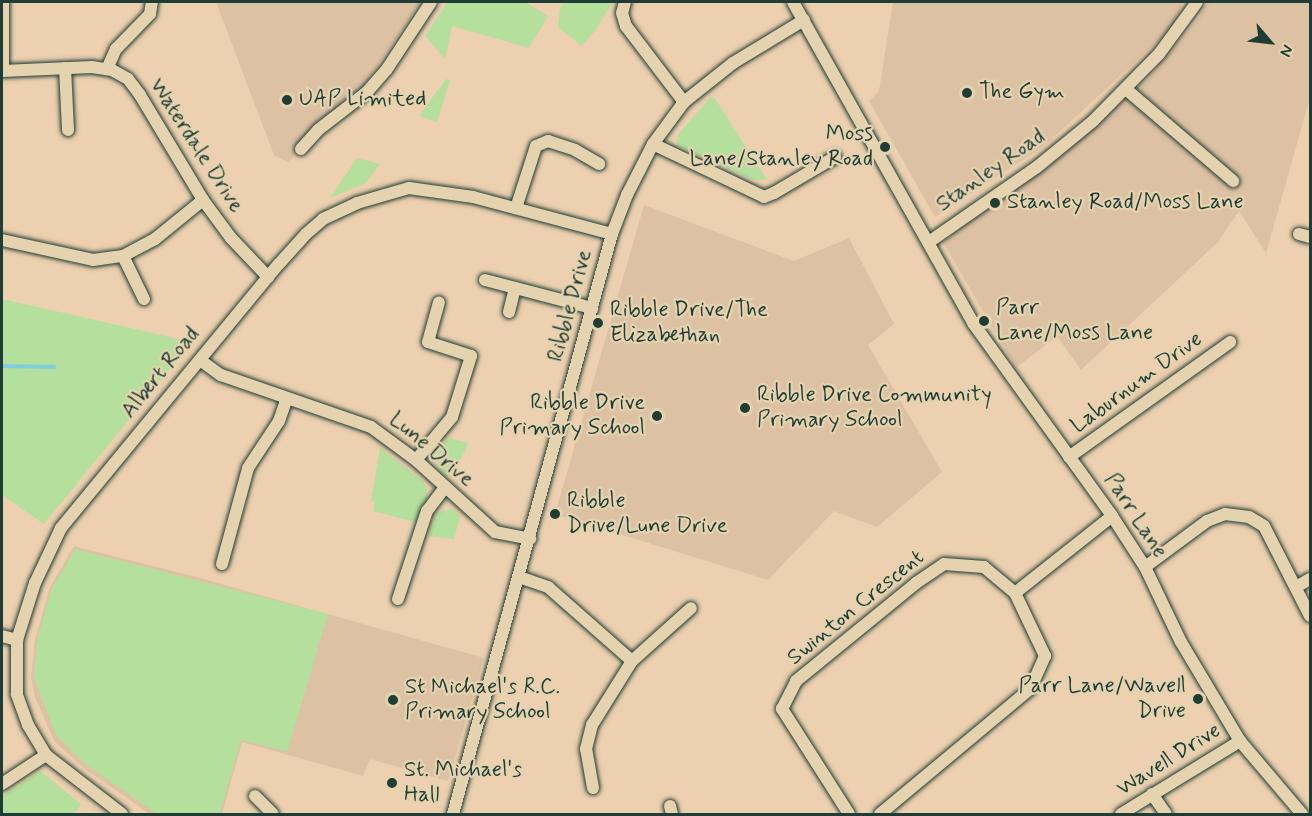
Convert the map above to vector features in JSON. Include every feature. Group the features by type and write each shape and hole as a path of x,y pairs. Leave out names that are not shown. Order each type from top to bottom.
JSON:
{"street":[{"path":"2,71 3,2"},
{"path":"107,69 116,49 150,14 152,2"},
{"path":"301,149 318,130 367,92 387,69 431,2"},
{"path":"625,2 622,13 626,26 684,102"},
{"name":"Parr Lane","path":"793,2 973,323 1112,516 1144,567 1181,642 1240,741 1302,814"},
{"name":"Stanley Road","path":"929,242 1044,161 1127,90 1160,54 1197,2"},
{"name":"Ribble Drive","path":"453,814 612,234 627,195 653,144 684,102 733,63 804,20"},
{"name":"Waterdale Drive","path":"2,71 92,67 107,69 128,79 203,200 231,238 268,277"},
{"path":"65,68 68,130"},
{"path":"1127,90 1233,181"},
{"path":"516,208 536,146 548,141 575,150 599,164"},
{"path":"653,144 665,153 764,196 774,194 835,158"},
{"name":"Albert Road","path":"122,814 46,755 28,725 17,694 17,640 35,583 61,528 268,277 306,234 323,219 357,203 409,188 473,197 612,234"},
{"path":"2,240 93,260 123,256 155,239 203,200"},
{"path":"123,256 142,281 144,299"},
{"path":"485,280 592,308"},
{"path":"508,312 515,288"},
{"path":"416,460 452,417 471,356 428,342 439,302"},
{"name":"Laburnum Drive","path":"1069,457 1230,342"},
{"name":"Lune Drive","path":"200,360 221,375 371,427 416,460 495,532 530,539"},
{"path":"222,564 248,468 279,421 287,398"},
{"path":"398,599 427,512 445,487"},
{"path":"1144,567 1207,522 1225,514 1249,517 1264,526 1311,615"},
{"path":"1015,593 1112,516"},
{"name":"Swinton Crescent","path":"849,814 782,708 796,681 916,583 944,564 984,567 1015,593 1045,656 1030,689 880,814"},
{"path":"519,578 548,587 632,661"},
{"path":"1296,587 1311,579"},
{"path":"593,788 586,748 592,725 632,661 691,608"},
{"path":"2,636 17,640"},
{"name":"Wavell Drive","path":"1120,814 1240,741"},
{"path":"2,784 46,755"},
{"path":"1152,794 1166,814"},
{"path":"255,796 273,814"}],"shaded area":[{"path":"216,2 421,2 354,100 303,138 289,163 274,155"},
{"path":"893,2 1179,2 1182,4 1173,27 1044,146 935,217 869,101 879,91"},
{"path":"1208,2 1310,2 1310,98 1266,253 1239,211 1218,242 1081,370 1057,336 1016,368 943,242 1081,139 1147,80 1197,20"},
{"name":"Ribble Drive Community Primary School","path":"644,205 794,261 849,238 894,324 868,345 942,472 877,527 834,511 768,580 555,514"},
{"path":"74,546 200,578 484,658 448,781 370,759 363,776 242,742 222,814 150,814 85,769 54,741 35,697 31,678 35,640 50,587"}],"green space":[{"path":"448,2 525,2 548,16 529,48 452,26 445,59 425,36"},
{"path":"564,2 613,2 582,46 558,27 560,9"},
{"path":"446,79 450,80 437,122 419,116"},
{"path":"712,96 767,180 753,180 677,146 678,134"},
{"path":"357,158 380,164 366,183 330,198"},
{"path":"2,299 192,342 44,524 2,495"},
{"path":"448,438 468,443 460,461 455,461 448,477 438,468 437,451"},
{"path":"380,448 423,481 427,499 419,523 373,511 375,502 371,500"},
{"path":"452,509 460,516 454,539 428,536 437,512"},
{"path":"75,549 328,614 287,752 241,740 220,814 157,814 84,763 56,735 34,678 37,639 52,588"},
{"path":"40,771 81,804 74,814 2,814 2,796"}],"waterway":[{"path":"2,366 54,367"}],"place":[{"name":"The Gym","path":"967,93"},
{"name":"UAP Limited","path":"287,100"},
{"name":"Moss Lane/Stanley Road","path":"885,147"},
{"name":"Stanley Road/Moss Lane","path":"995,203"},
{"name":"Parr Lane/Moss Lane","path":"984,321"},
{"name":"Ribble Drive/The Elizabethan","path":"598,323"},
{"name":"Ribble Drive Community Primary School","path":"745,408"},
{"name":"Ribble Drive Primary School","path":"657,416"},
{"name":"Ribble Drive/Lune Drive","path":"555,514"},
{"name":"Parr Lane/Wavell Drive","path":"1198,699"},
{"name":"St Michael's R.C. Primary School","path":"393,700"},
{"name":"St. Michael's Hall","path":"392,783"}]}
